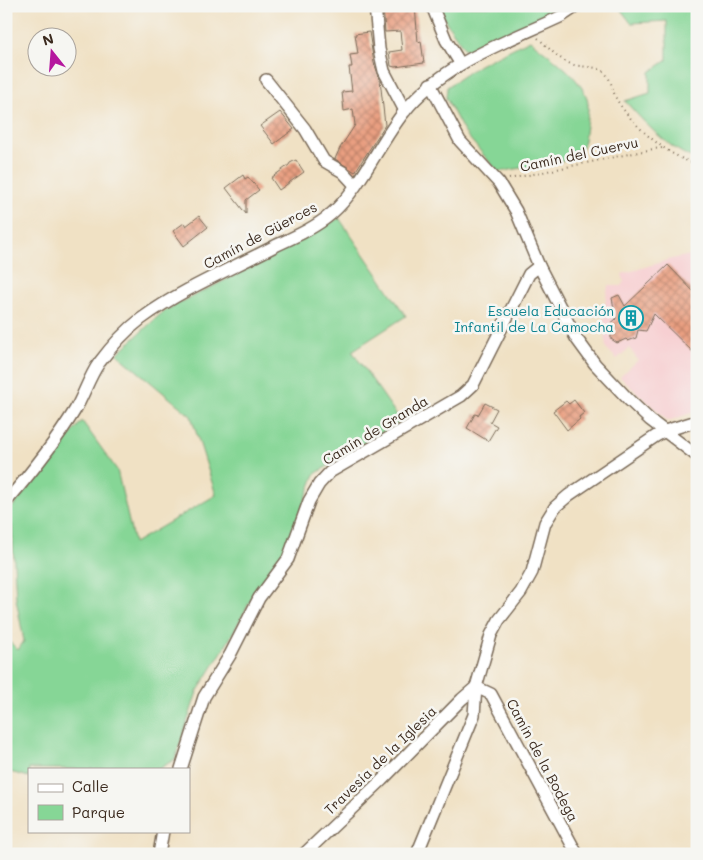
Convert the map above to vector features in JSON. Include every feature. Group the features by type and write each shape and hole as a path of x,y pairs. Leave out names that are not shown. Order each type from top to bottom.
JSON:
{"street":[{"path":"375,6 379,49 384,71 405,111"},
{"path":"432,6 446,40 460,63"},
{"name":"Camín de Güerces","path":"6,502 39,462 74,410 99,364 118,339 140,320 168,302 306,230 331,214 343,202 405,111 430,84 460,63 531,31 578,6"},
{"path":"266,80 305,130 324,161 344,172 355,185"},
{"path":"430,84 460,141 499,182 516,211 539,266 568,325 595,364 629,400 665,432 697,456"},
{"name":"Camín de Granda","path":"182,768 204,697 230,655 259,598 288,559 310,501 319,484 330,472 461,396 473,385 529,274 539,266"},
{"path":"417,854 474,715 476,687 491,635 499,620 521,592 532,572 545,523 555,507 569,495 665,432 697,421"},
{"name":"Travesía de la Iglesia","path":"304,854 476,687"},
{"name":"Camín de la Bodega","path":"476,687 491,694 577,854"},
{"path":"160,854 163,832"}],"path":[{"path":"531,31 552,52 571,64 603,70 623,109 641,128 663,148 697,164"},
{"name":"Camín del Cuervu","path":"499,182 626,154 663,148"}],"shaded area":[{"path":"697,254 697,411 668,421 620,377 638,360 629,348 617,359 606,348 603,323 606,297 608,286 621,286 624,281 622,274 671,259"}],"green space":[{"path":"438,6 563,6 466,51 438,10"},
{"path":"618,6 697,6 697,159 677,150 668,143 625,101 650,93 650,72 667,60 667,21 631,23"},
{"path":"530,40 570,73 583,89 587,98 588,116 583,143 579,153 567,160 498,172 464,132 446,98 447,87 479,65"},
{"path":"339,218 406,316 352,351 401,421 315,474 283,557 253,596 228,642 197,692 175,759 161,768 28,768 28,777 6,771 6,638 18,650 24,641 16,599 12,525 6,519 6,515 82,421 117,470 134,543 216,495 191,416 117,354 164,311 287,249"}],"building":[{"path":"415,6 418,42 421,41 424,63 391,66 389,52 402,50 400,31 385,32 383,7"},
{"path":"369,32 374,63 380,79 385,125 355,172 335,159 355,125 353,109 344,111 342,92 352,91 349,67 352,67 350,55 358,54 355,34"},
{"path":"280,112 294,129 274,144 260,126"},
{"path":"296,160 304,172 279,190 271,178"},
{"path":"243,175 245,179 248,177 259,190 246,200 246,214 226,188"},
{"path":"199,216 208,227 184,246 173,231 184,223 186,226"},
{"path":"668,265 697,295 697,356 654,314 646,331 638,330 636,338 628,341 626,339 617,343 611,339 609,329 611,327 609,325 616,319 612,298 619,295 625,306"},
{"path":"574,400 584,413 567,430 553,411 566,401 569,404"},
{"path":"485,403 497,409 490,422 497,426 488,441 467,428 475,414 478,415"}],"place":[{"name":"Escuela Educación Infantil de La Camocha","path":"631,318"}]}
